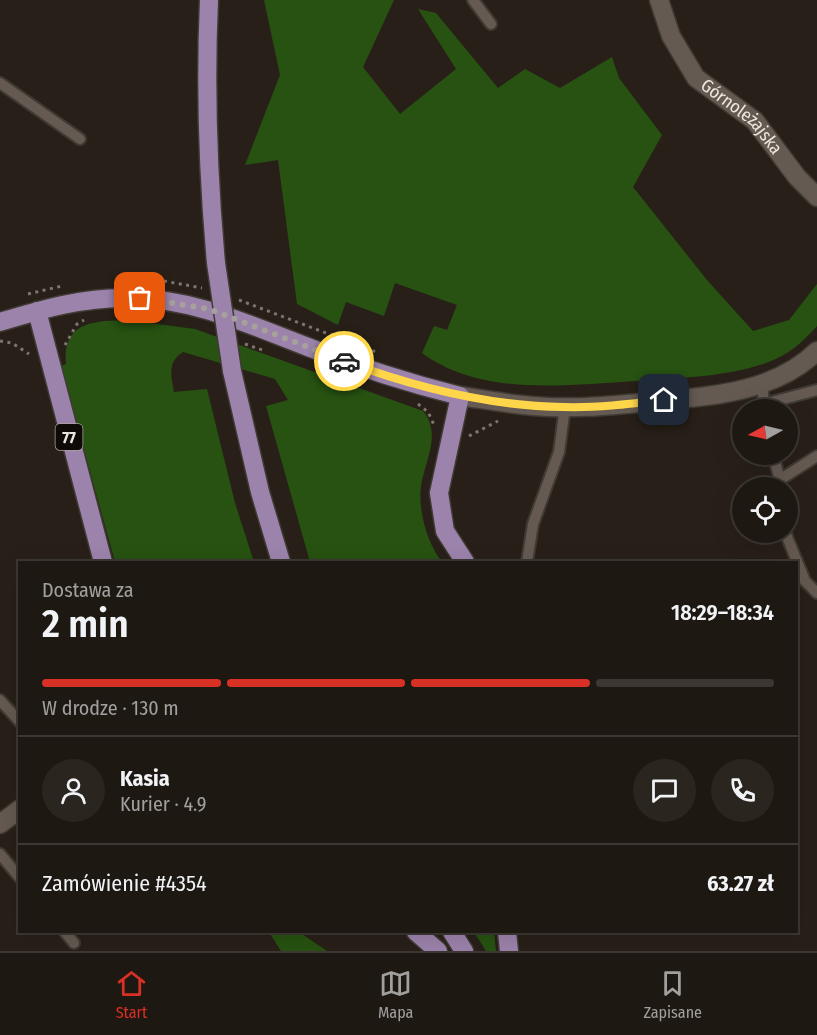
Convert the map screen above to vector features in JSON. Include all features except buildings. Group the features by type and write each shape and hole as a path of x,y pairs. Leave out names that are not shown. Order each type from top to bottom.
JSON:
{"main road":[{"path":"209,0 206,76 207,144 216,263 232,371 257,482 281,561"},
{"path":"0,322 70,303 115,298 146,298 187,304 235,318 374,372 460,396 439,500 445,531 464,561"},
{"name":"77","path":"37,311 103,561"},
{"path":"417,933 438,951"},
{"path":"453,933 464,951"},
{"path":"507,933 509,951"}],"street":[{"name":"Górnoleżajska","path":"659,0 670,36 696,78 755,121 797,177 817,197"},
{"path":"460,396 524,406 565,407 705,396 762,383 799,366 817,351"},
{"path":"0,824 18,810"}],"lane":[{"path":"473,0 491,24"},
{"path":"0,83 80,139"},
{"path":"762,383 763,399"},
{"path":"789,399 817,390"},
{"path":"527,561 533,524 559,452 565,407"},
{"path":"790,477 817,456"},
{"path":"789,543 797,561"},
{"path":"798,564 805,581 817,593"},
{"path":"0,700 18,720"},
{"path":"0,854 18,876"},
{"path":"66,933 74,943"}],"path":[{"path":"155,280 190,284 212,291"},
{"path":"22,296 64,285"},
{"path":"235,298 380,353"},
{"path":"0,341 12,343 31,356"},
{"path":"464,438 503,418"}],"green space":[{"path":"264,0 394,0 363,67 400,114 456,69 418,9 436,13 498,88 525,69 560,88 612,57 619,78 662,135 633,187 707,280 753,331 789,320 817,284 817,326 781,357 750,368 668,379 553,386 525,385 471,376 446,367 422,353 434,326 447,330 457,305 395,283 384,316 346,302 338,325 297,304 278,160 245,165 280,75"},
{"path":"127,320 195,329 423,411 429,420 432,438 421,486 422,516 432,546 441,561 310,561 266,406 288,400 275,379 183,352 172,365 174,392 207,389 235,503 254,561 115,561 61,366 66,364 69,339 75,331 83,326 103,321"},
{"path":"270,933 300,933 327,951 281,951"},
{"path":"475,933 494,933 496,951 486,951"}],"way so far":[{"path":"140,298 209,309 344,361"}],"route":[{"path":"344,361 402,381 460,396 524,406 594,407 664,400"}]}
